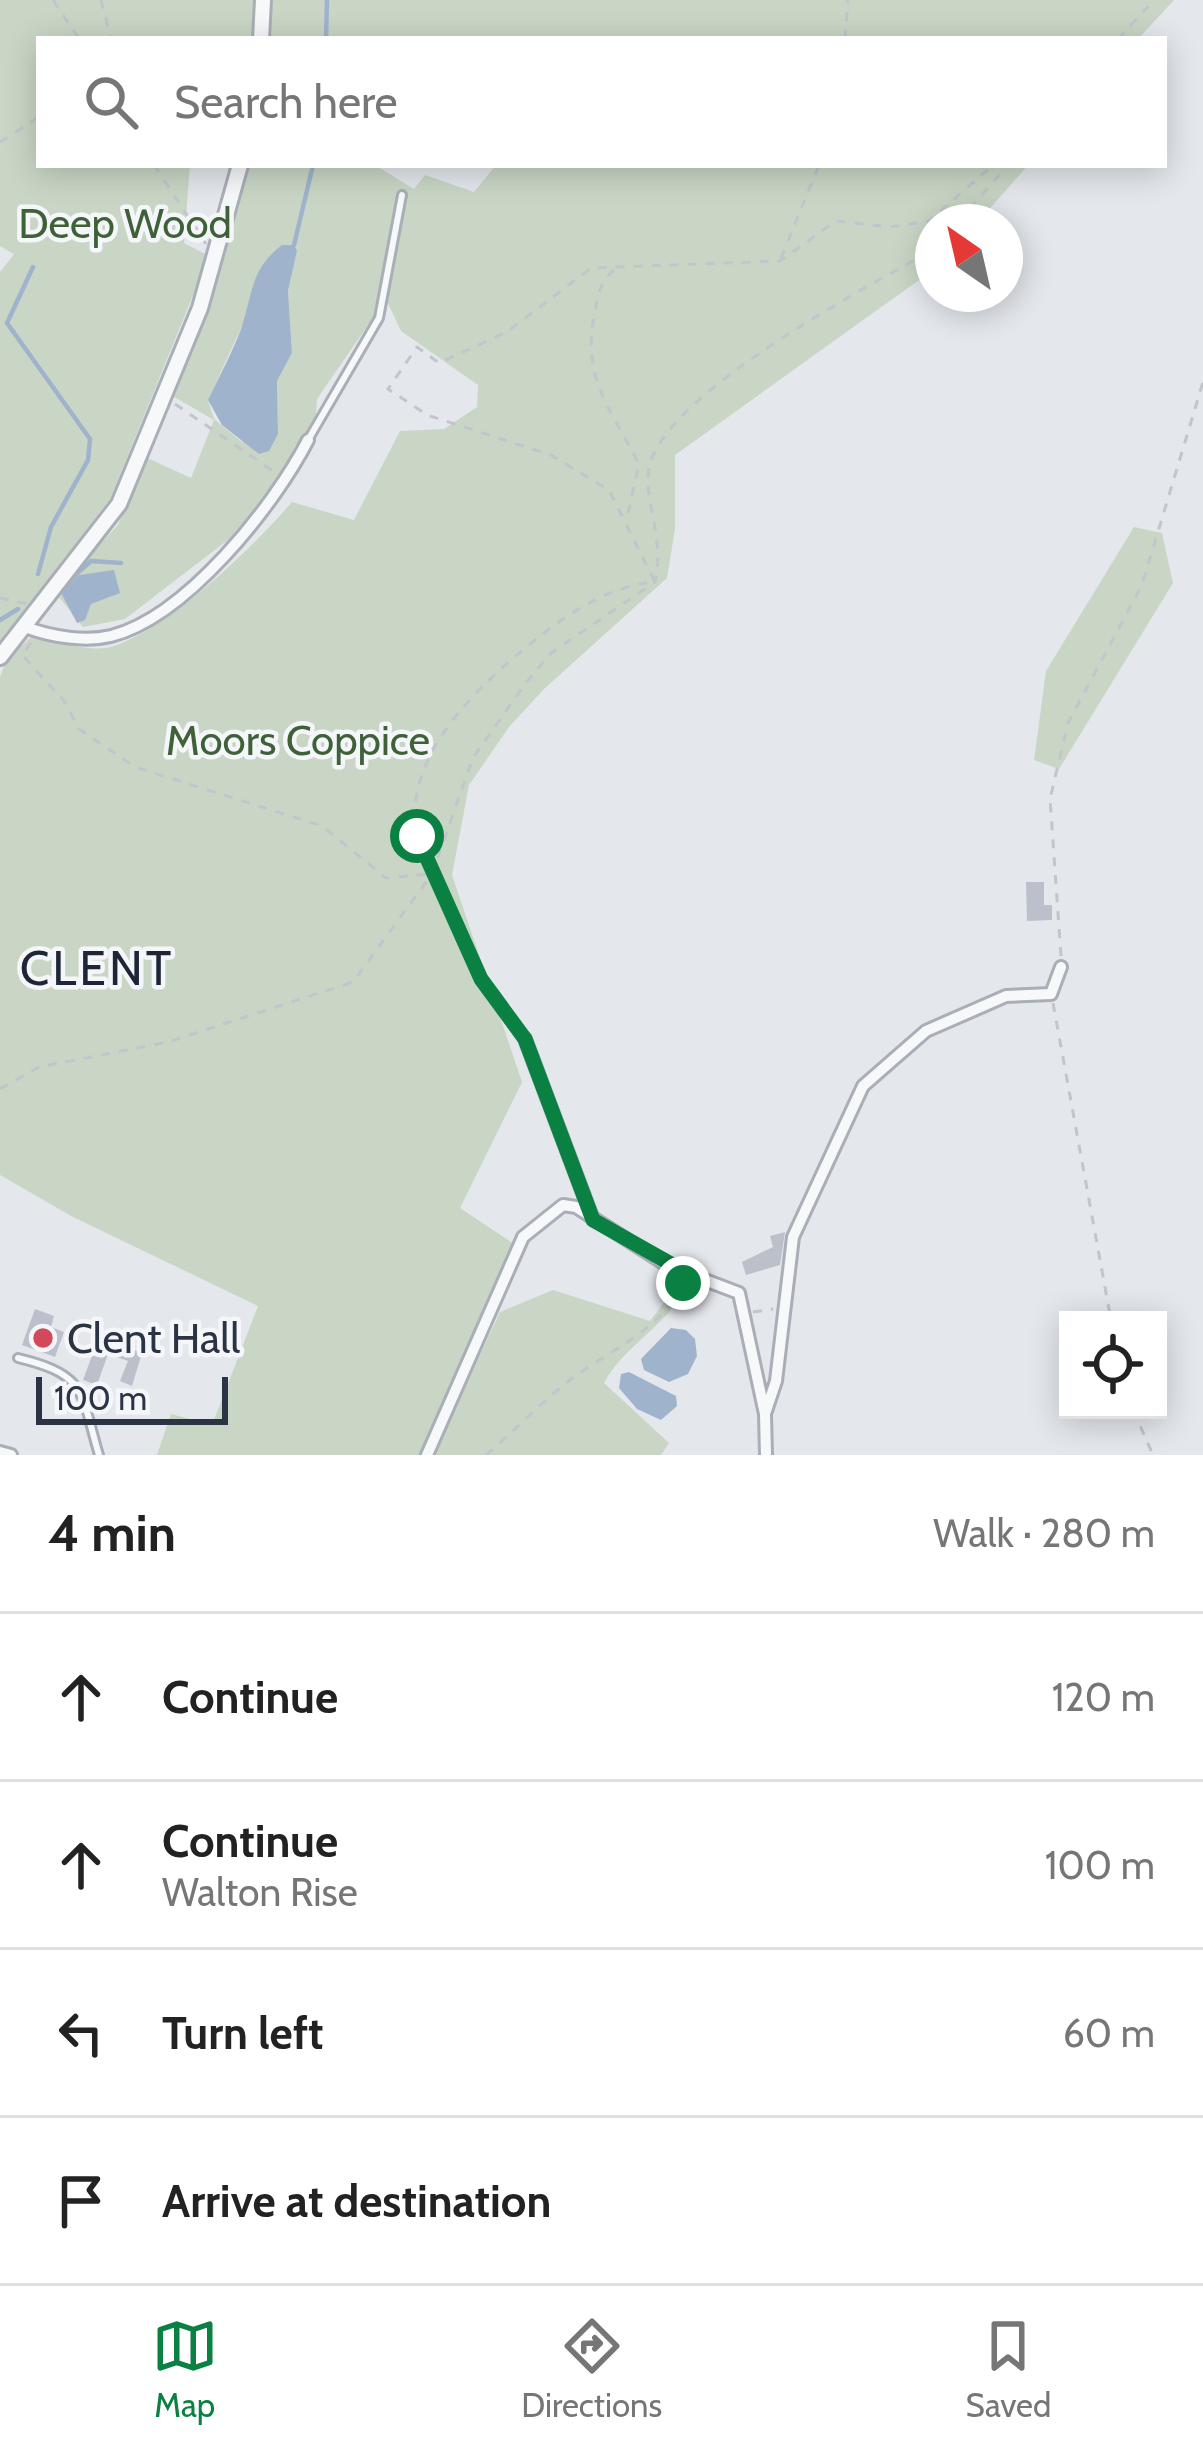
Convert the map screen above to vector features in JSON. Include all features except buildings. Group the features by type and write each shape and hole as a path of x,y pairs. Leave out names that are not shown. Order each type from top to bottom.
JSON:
{"street":[{"path":"261,36 263,0"},
{"path":"0,657 34,630 40,610 119,504 219,254 240,168"},
{"path":"34,630 83,639 137,626 225,560 286,480 308,440"},
{"path":"765,1414 787,1307 793,1237 863,1086 926,1031 1006,996 1051,994 1061,968"},
{"path":"525,1039 593,1220"},
{"path":"427,1455 524,1237 563,1205 576,1207 687,1273 739,1294 765,1414 766,1455"},
{"path":"0,1452 11,1455"}],"lane":[{"path":"308,440 379,318 402,195"},
{"path":"18,1358 68,1374 79,1391 99,1455"}],"path":[{"path":"53,0 78,36"},
{"path":"101,0 110,36"},
{"path":"845,36 848,0"},
{"path":"1121,36 1154,0"},
{"path":"0,142 36,119"},
{"path":"156,168 209,250"},
{"path":"780,261 818,168"},
{"path":"655,583 609,490 551,455 427,415 388,389 417,347 439,363 507,332 591,268 780,261 836,221 890,227 929,221 990,168"},
{"path":"974,204 1005,168"},
{"path":"0,1089 39,1067 168,1042 352,982 432,874 473,758 525,684 550,652 655,583 662,554 649,466 676,418 820,312 915,260"},
{"path":"616,267 602,279 588,352 596,388 639,464 625,524"},
{"path":"1061,968 1050,799 1068,723 1142,585 1203,382"},
{"path":"163,397 286,480"},
{"path":"525,1039 481,979 432,874 414,818 420,787 455,716 477,689 546,630 598,598 634,584 655,583"},
{"path":"0,598 40,610"},
{"path":"34,630 22,655 64,701 79,729 135,767 322,826 386,878 432,874"},
{"path":"1051,994 1109,1311"},
{"path":"486,1455 568,1382 648,1328 673,1304 687,1273"},
{"path":"745,1313 787,1307"},
{"path":"1137,1419 1153,1455"}],"green space":[{"name":"Deep Wood","path":"0,0 255,0 252,36 36,36 36,168 190,168 184,243 209,256 111,497 0,645 0,272 14,254 0,246"},
{"path":"267,0 1174,0 1141,36 267,36"},
{"name":"Moors Coppice","path":"246,168 380,168 414,189 425,175 474,192 494,168 1025,168 994,204 915,204 915,283 675,455 675,529 667,578 544,689 509,727 469,785 452,875 522,1082 460,1208 514,1244 419,1455 157,1455 171,1414 212,1425 258,1306 73,1217 0,1175 0,677 6,661 34,634 97,648 139,635 211,583 292,502 354,520 400,431 444,429 477,407 478,385 401,331 386,299 317,399 315,427 295,446 288,471 229,539 125,619 83,627 55,592 118,525 145,457 191,478 214,420 171,395 224,258","holes":["297,251 288,291 292,353 277,381 278,434 242,442 214,419 208,400 242,326"]},
{"path":"1134,527 1162,533 1173,583 1059,769 1034,760 1046,671"},
{"path":"677,1285 687,1285 604,1383 669,1443 661,1455 433,1455 500,1312 553,1290 650,1321"}],"water":[{"path":"282,245 294,245 297,251 288,291 292,353 277,381 278,434 269,451 259,454 222,425 208,400 241,329 258,273"},
{"path":"114,570 120,593 91,604 85,620 77,623 60,591 79,575"},
{"path":"671,1328 686,1330 695,1339 697,1356 688,1374 669,1382 644,1370 641,1359"},
{"path":"629,1372 676,1396 677,1406 661,1420 637,1409 619,1388 621,1374"}],"waterway":[{"path":"326,36 327,0"},
{"path":"294,245 312,168"},
{"path":"33,267 7,323 90,439 88,460 51,527 38,574"},
{"path":"65,584 91,561 121,563"},
{"path":"0,620 18,609"}],"place":[{"name":"Clent Hall","path":"43,1338"}],"district":[{"name":"CLENT","path":"97,968"}],"route":[{"path":"417,836 423,860 481,979 525,1039 593,1220 687,1273 683,1283"}]}
